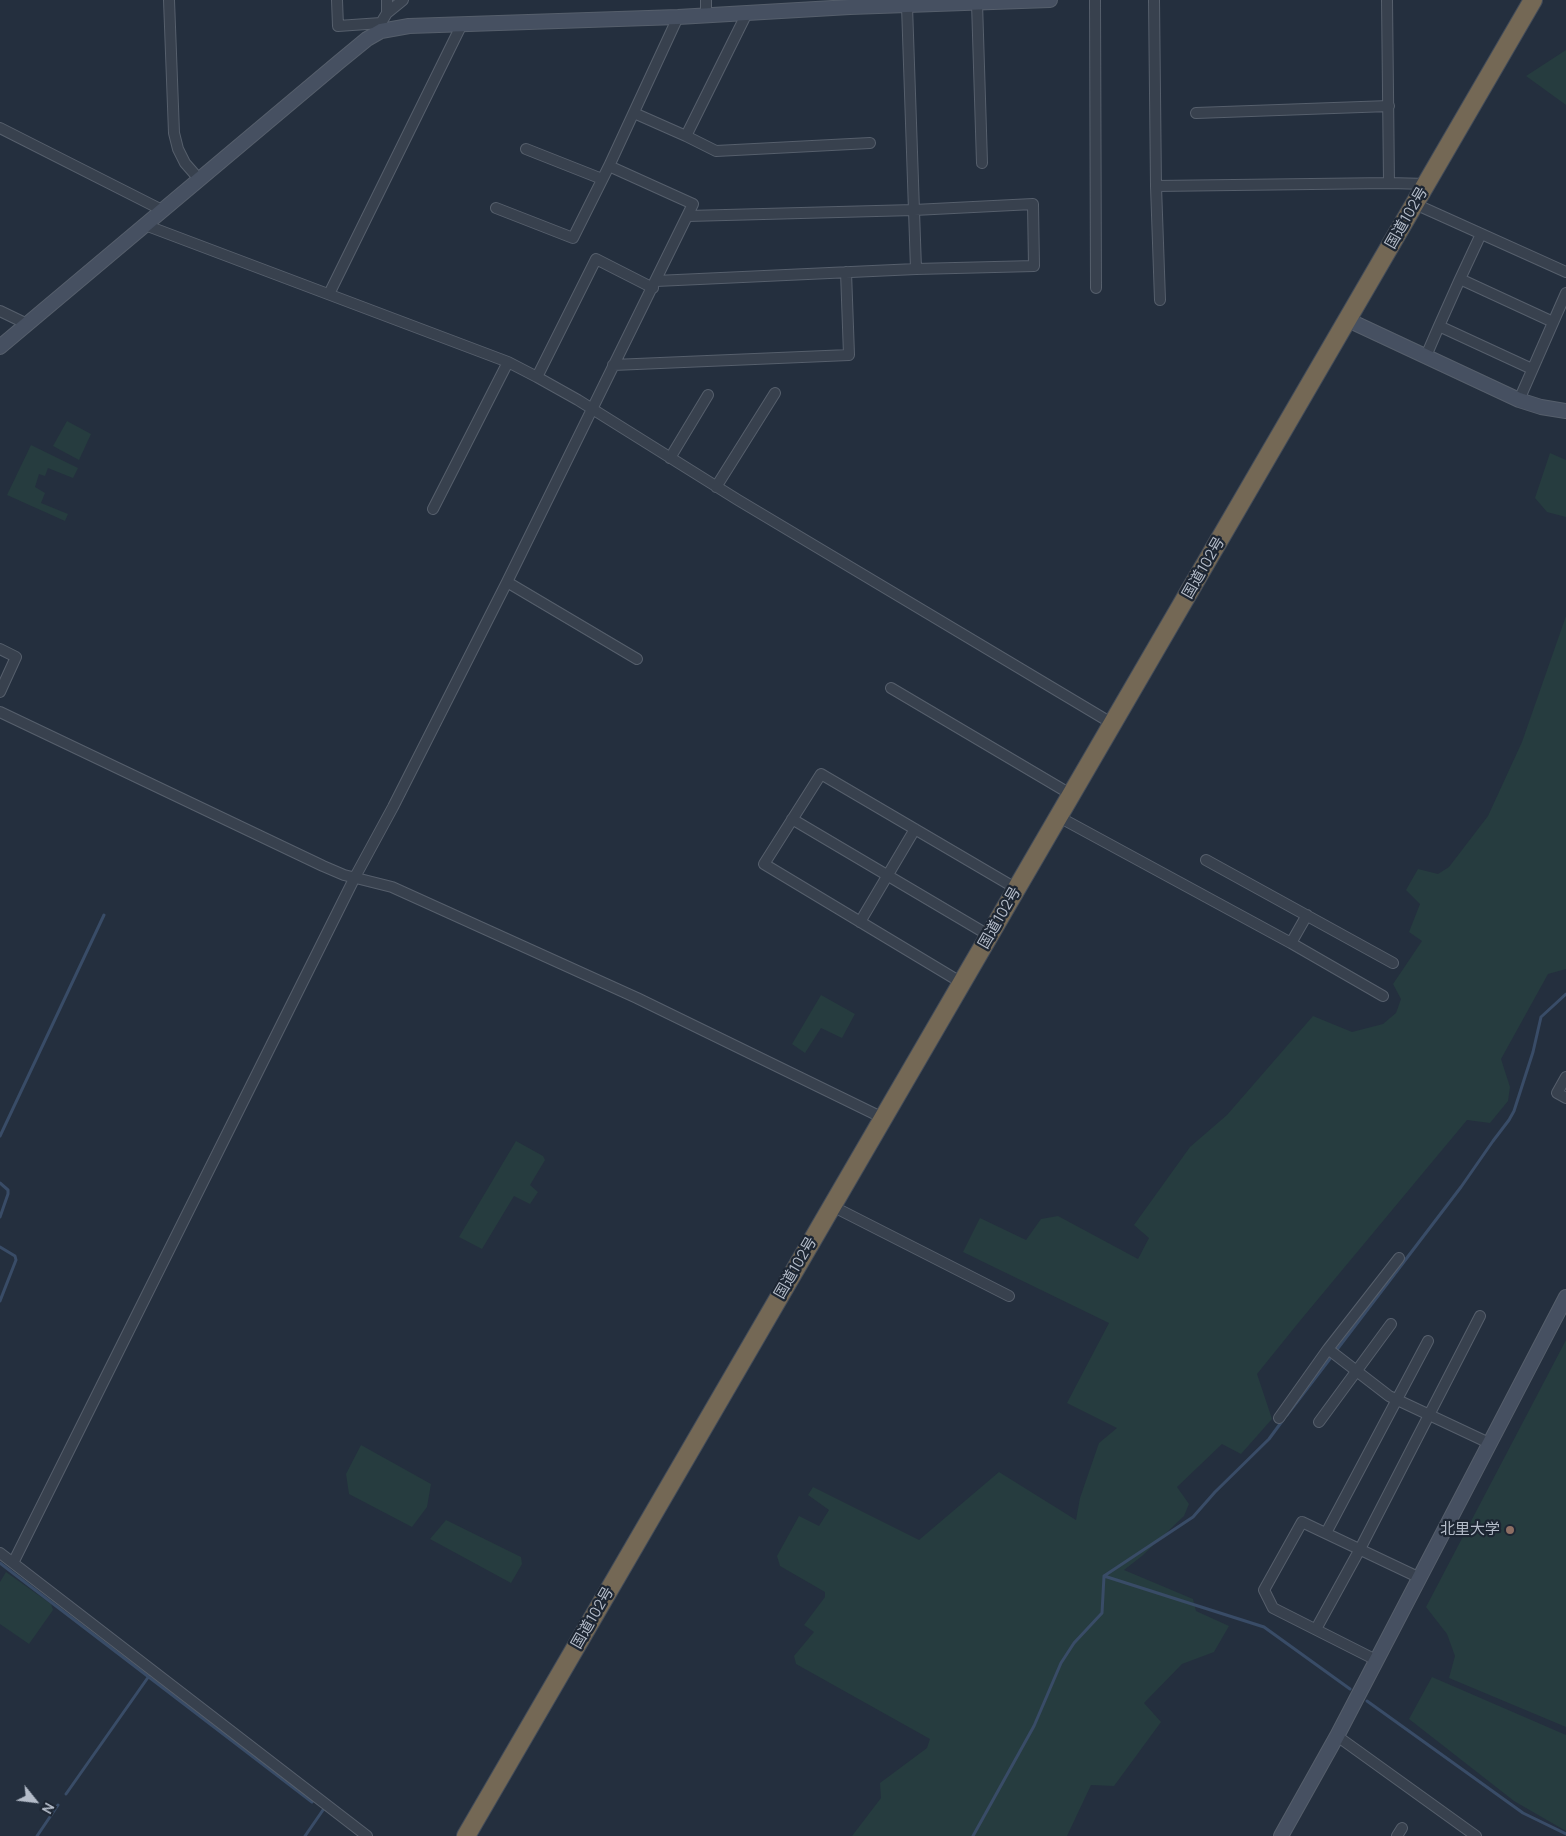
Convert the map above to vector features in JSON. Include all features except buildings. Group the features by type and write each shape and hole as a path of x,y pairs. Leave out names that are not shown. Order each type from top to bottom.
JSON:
{"highway":[{"name":"国道102号","path":"466,1836 1114,724 1533,0"}],"street":[{"path":"169,0 174,133 178,149 199,180"},
{"path":"336,0 338,26 381,27 678,17 850,4 907,6 1050,0"},
{"path":"0,347 381,27 387,13 387,0"},
{"path":"387,13 403,0"},
{"path":"706,0 706,14"},
{"path":"1095,0 1096,288"},
{"path":"1154,0 1156,186 1160,300"},
{"path":"1387,0 1389,183"},
{"path":"977,3 982,163"},
{"path":"907,6 916,269"},
{"path":"686,136 747,13"},
{"path":"496,208 573,238 609,166 678,17"},
{"path":"329,294 462,24"},
{"path":"1196,113 1389,106"},
{"path":"634,113 716,151 870,143"},
{"path":"0,128 162,210"},
{"path":"526,149 602,179"},
{"path":"13,1563 355,877 393,807 507,582 688,216 693,204 609,166"},
{"path":"1156,186 1427,184"},
{"path":"537,377 596,259 654,284 846,272 1034,266 1033,204 914,210 688,216"},
{"path":"1415,204 1566,272"},
{"path":"146,225 508,362 593,409 716,487 1114,724"},
{"path":"1426,356 1481,234"},
{"path":"613,365 849,356 846,272"},
{"path":"1460,279 1553,322"},
{"path":"1519,400 1566,293"},
{"path":"0,311 27,324"},
{"path":"1348,320 1519,400 1541,407 1566,411"},
{"path":"1439,326 1532,369"},
{"path":"433,509 508,362"},
{"path":"716,487 776,393"},
{"path":"670,458 708,395"},
{"path":"507,582 637,660"},
{"path":"0,649 16,657 0,692"},
{"path":"891,688 1072,795"},
{"path":"0,712 322,866 392,887 637,998 884,1118"},
{"path":"962,983 764,864 821,774 1017,889"},
{"path":"1059,816 1291,943 1383,996"},
{"path":"792,819 990,936"},
{"path":"860,922 914,829"},
{"path":"1206,860 1393,963"},
{"path":"1291,943 1307,915"},
{"path":"1566,1077 1557,1093 1566,1098"},
{"path":"832,1206 1009,1296"},
{"path":"1279,1418 1332,1352 1399,1258"},
{"path":"1282,1836 1338,1736 1566,1297"},
{"path":"1316,1629 1360,1549 1480,1316"},
{"path":"1319,1422 1391,1324"},
{"path":"1326,1533 1428,1341"},
{"path":"1332,1352 1389,1396 1489,1443"},
{"path":"1376,1660 1273,1608 1264,1590 1302,1522 1420,1578"},
{"path":"0,1553 367,1836"},
{"path":"1338,1736 1476,1836"}],"green space":[{"path":"1566,50 1566,105 1526,76"},
{"path":"67,421 91,434 79,460 53,446"},
{"path":"31,445 78,468 73,478 48,468 45,476 39,474 35,487 45,493 41,503 68,514 65,521 7,495"},
{"path":"1550,453 1566,460 1566,517 1547,512 1535,498"},
{"path":"1566,616 1566,969 1548,974 1501,1059 1510,1087 1508,1101 1490,1123 1467,1120 1299,1322 1257,1374 1272,1419 1241,1454 1222,1444 1177,1487 1189,1504 1184,1516 1142,1556 1124,1570 1193,1599 1196,1611 1229,1626 1214,1652 1182,1664 1144,1703 1161,1722 1114,1786 1091,1785 1067,1836 852,1836 881,1798 880,1783 927,1748 930,1739 796,1664 794,1656 814,1632 804,1625 825,1597 825,1592 780,1566 777,1556 799,1516 819,1526 829,1510 808,1495 813,1487 919,1540 999,1472 1076,1520 1080,1498 1099,1443 1117,1428 1067,1403 1109,1323 963,1252 980,1218 1026,1240 1041,1219 1058,1216 1138,1259 1149,1238 1134,1225 1190,1147 1227,1115 1313,1016 1352,1032 1383,1024 1396,1013 1401,999 1393,984 1422,941 1409,932 1420,904 1406,890 1418,869 1438,874 1449,867 1488,816 1522,742"},
{"path":"821,995 855,1014 842,1038 821,1028 805,1053 792,1044"},
{"path":"516,1141 543,1156 545,1160 530,1185 538,1192 530,1204 514,1196 482,1249 459,1237"},
{"name":"北里大学","path":"1566,1340 1566,1727 1449,1678 1455,1656 1447,1634 1426,1607"},
{"path":"361,1445 431,1484 427,1507 412,1527 349,1494 346,1474"},
{"path":"446,1520 521,1557 522,1564 511,1583 430,1539"},
{"path":"6,1572 51,1604 53,1610 29,1644 0,1624 0,1582"},
{"path":"1432,1677 1566,1735 1566,1831 1514,1801 1409,1719"}],"waterway":[{"path":"0,1136 104,915"},
{"path":"1287,1415 1461,1187 1509,1120 1514,1111 1533,1052 1541,1017 1566,994"},
{"path":"0,1183 8,1190 0,1217"},
{"path":"0,1247 15,1256 16,1260 0,1301"},
{"path":"973,1836 1034,1726 1061,1663 1074,1643 1102,1613 1104,1576 1193,1517 1215,1492 1269,1439 1283,1420"},
{"path":"0,1563 312,1802"},
{"path":"1104,1576 1264,1627 1350,1689"},
{"path":"66,1794 149,1676"},
{"path":"1367,1701 1523,1813 1566,1834"},
{"path":"37,1836 58,1805"},
{"path":"305,1836 323,1810"}],"place":[{"name":"北里大学","path":"1510,1530"}]}
